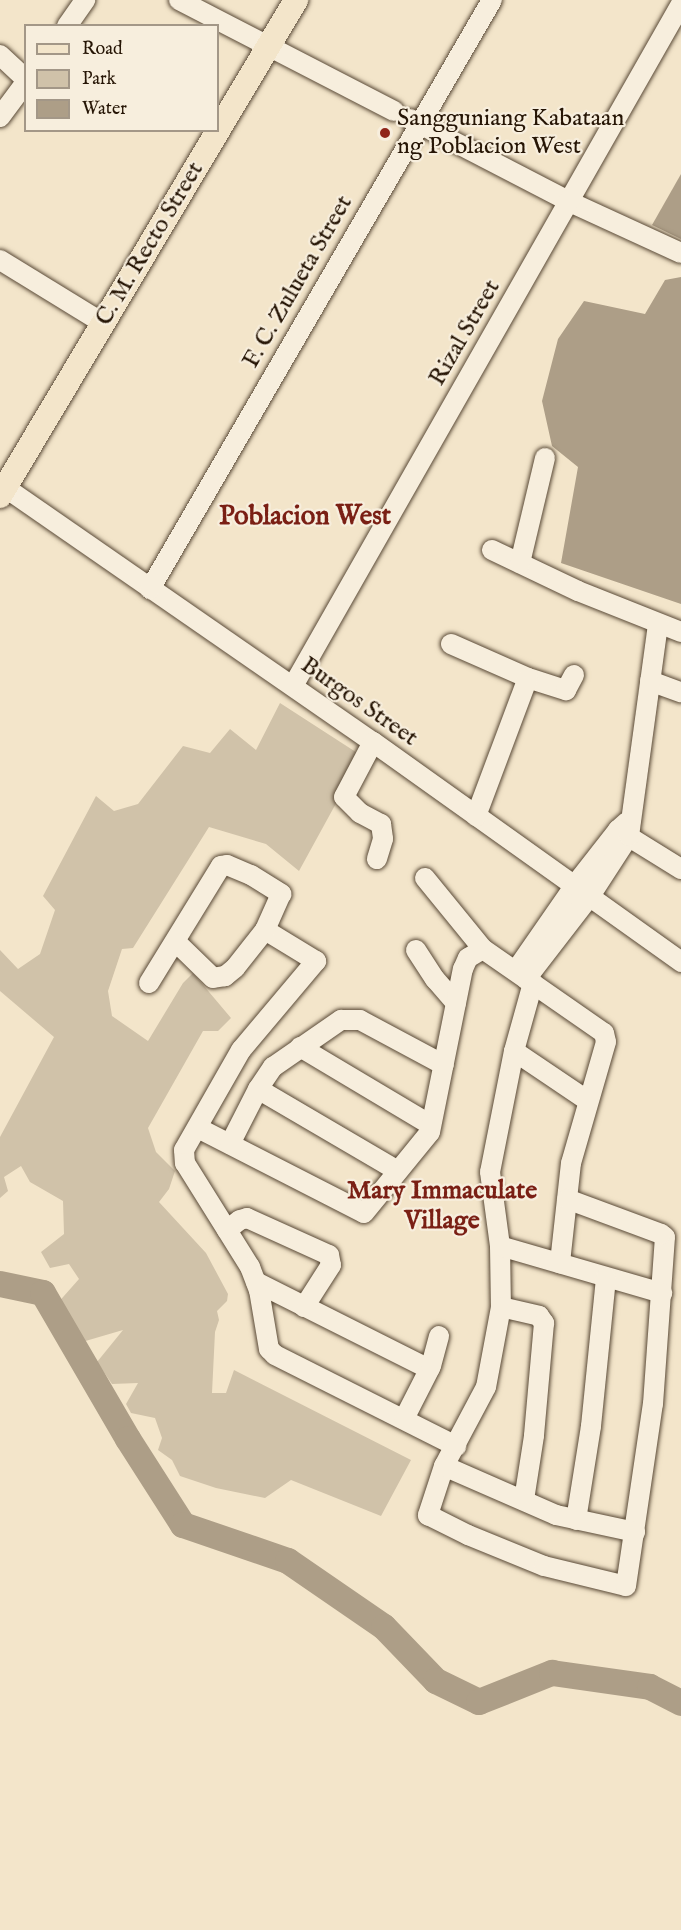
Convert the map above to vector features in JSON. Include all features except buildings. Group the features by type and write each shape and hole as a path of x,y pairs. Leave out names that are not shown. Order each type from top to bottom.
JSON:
{"main road":[{"name":"C. M. Recto Street","path":"219,128 296,0"},
{"name":"C. M. Recto Street","path":"2,489 217,132"}],"street":[{"path":"68,24 85,0"},
{"path":"179,0 570,202 681,253"},
{"name":"F. C. Zulueta Street","path":"150,589 408,118 492,0"},
{"name":"Rizal Street","path":"293,686 681,4"},
{"path":"0,55 24,79"},
{"path":"0,117 24,84"},
{"path":"0,260 103,323"},
{"path":"520,563 546,458"},
{"name":"Burgos Street","path":"2,489 293,686 681,962"},
{"path":"492,550 578,591 681,632"},
{"path":"567,1199 661,1234 665,1243 653,1404 626,1586 544,1566 468,1535 428,1515 444,1466 483,1395 501,1307 500,1246 490,1172 514,1051 525,977 625,829 658,624"},
{"path":"451,644 528,678 566,690 574,675"},
{"path":"476,816 528,678"},
{"path":"650,681 681,692"},
{"path":"373,742 344,796 360,813 381,824 384,831 377,859"},
{"path":"625,829 681,869"},
{"path":"149,983 177,943 224,865 251,875 281,894 265,930 235,968 225,976 213,978 177,943"},
{"path":"425,878 483,949 604,1034 606,1042 571,1163 560,1263"},
{"path":"265,930 316,961 241,1050 184,1150 185,1163 250,1267 256,1282 269,1349 275,1355 456,1446"},
{"path":"198,1128 364,1213 430,1132 456,1003 468,958 483,949"},
{"path":"416,950 435,980 456,1003"},
{"path":"230,1144 258,1089 273,1068 341,1020 360,1020 444,1065"},
{"path":"300,1047 431,1125"},
{"path":"514,1051 588,1101"},
{"path":"258,1089 398,1171"},
{"path":"227,1230 240,1220 248,1218 329,1255 331,1265 304,1306"},
{"path":"500,1246 662,1293"},
{"path":"576,1520 591,1426 606,1278"},
{"path":"256,1282 429,1370"},
{"path":"501,1307 539,1316 544,1323 534,1436 524,1500"},
{"path":"404,1419 429,1370 439,1336"},
{"path":"444,1466 556,1515 635,1532"}],"green space":[{"path":"280,703 362,756 299,871 266,844 209,827 133,948 122,949 108,991 112,1016 148,1041 183,983 193,973 231,1018 218,1031 203,1031 148,1128 156,1152 175,1171 169,1189 159,1202 206,1253 228,1294 227,1301 217,1311 219,1320 215,1332 212,1393 226,1393 234,1370 411,1460 381,1516 291,1480 265,1498 216,1488 180,1476 172,1460 158,1450 162,1438 155,1418 131,1413 126,1404 138,1383 112,1384 97,1362 123,1330 65,1347 48,1314 79,1279 69,1264 50,1268 41,1252 64,1234 63,1201 30,1182 21,1166 4,1177 8,1191 0,1198 0,1137 54,1037 0,991 0,950 18,969 40,954 55,910 43,896 96,796 114,811 138,804 183,746 210,753 230,729 256,750"}],"water":[{"path":"681,174 681,239 652,225"},
{"path":"681,277 681,604 561,563 578,467 552,446 542,401 558,339 584,301 645,314 665,280"}],"waterway":[{"path":"0,1284 43,1293 128,1439 183,1525 288,1561 384,1627 436,1681 479,1702 552,1673 650,1687 681,1703"}],"place":[{"name":"Sangguniang Kabataan ng Poblacion West","path":"385,133"}],"district":[{"name":"Poblacion West","path":"305,518"},
{"name":"Mary Immaculate Village","path":"442,1206"}]}
